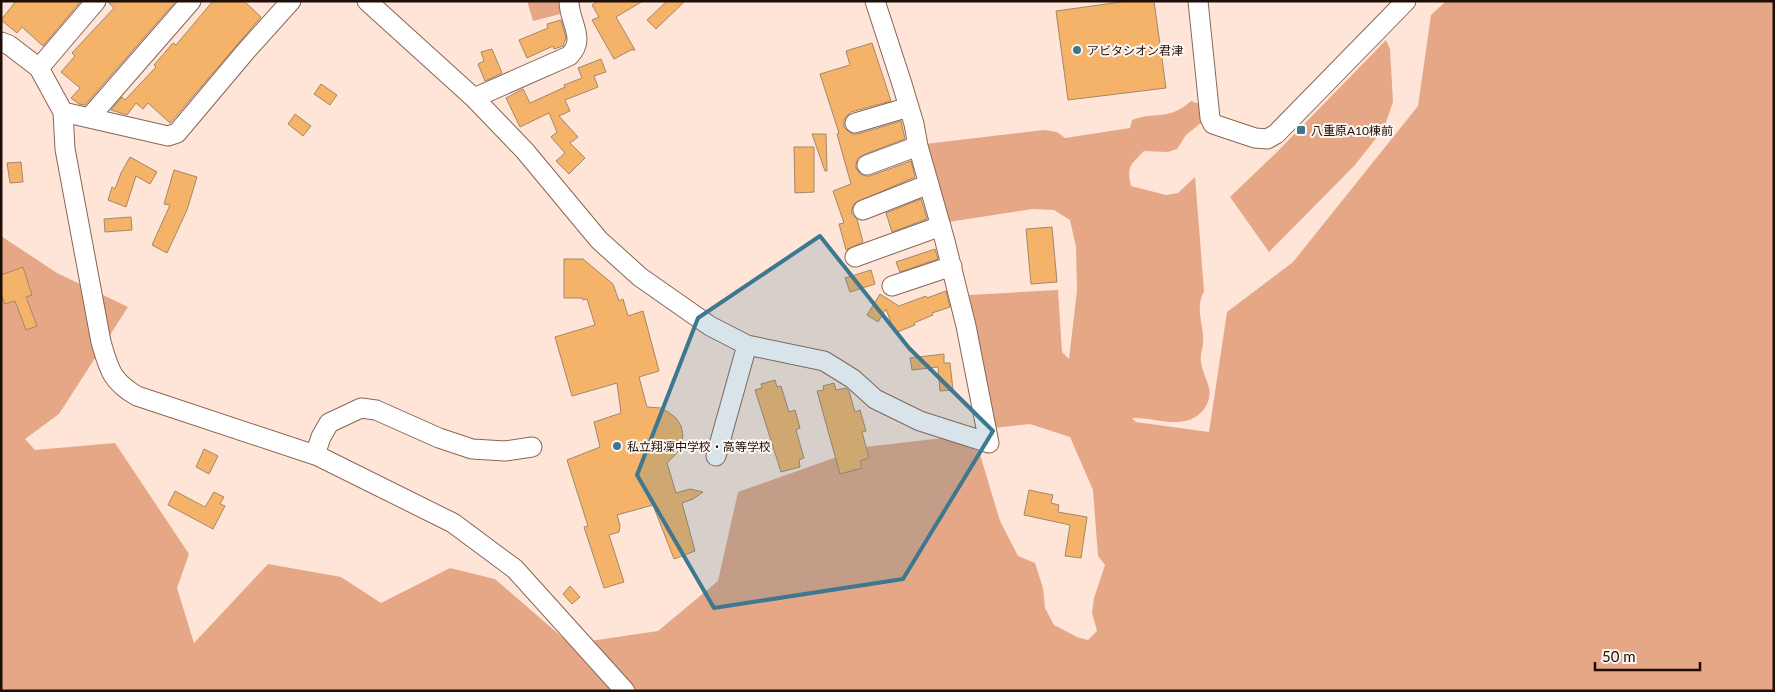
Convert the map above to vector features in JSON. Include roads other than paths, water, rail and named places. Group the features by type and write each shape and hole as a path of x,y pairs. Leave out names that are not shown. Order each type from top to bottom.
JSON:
{"street":[{"path":"39,68 96,1"},
{"path":"89,118 191,1"},
{"path":"64,112 168,136 177,133 291,1"},
{"path":"367,1 474,98 525,151 599,240 640,277 710,326 748,345 824,361 852,379 874,399 920,421 989,443 952,266 909,107 875,1"},
{"path":"474,98 568,56 574,51 578,42 569,8 569,1"},
{"path":"1198,1 1210,118 1213,124 1255,138 1267,139 1276,134 1406,1"},
{"path":"1,42 9,45 39,68 64,112 66,149 100,342 110,371 122,387 137,396 318,456 453,523 515,569 625,691"},
{"path":"855,123 909,107"},
{"path":"867,164 918,146"},
{"path":"863,210 929,184"},
{"path":"855,257 941,226"},
{"path":"892,286 952,266"},
{"path":"716,456 748,345"},
{"path":"318,456 317,449 320,437 329,423 361,408 376,410 439,438 472,449 505,451 532,447"},
{"path":"294,448 305,444 325,429"}],"place":[{"name":"アビタシオン君津","path":"1077,50"},
{"name":"八重原A10棟前","path":"1301,130"},
{"name":"私立翔凜中学校・高等学校","path":"617,446"}]}
